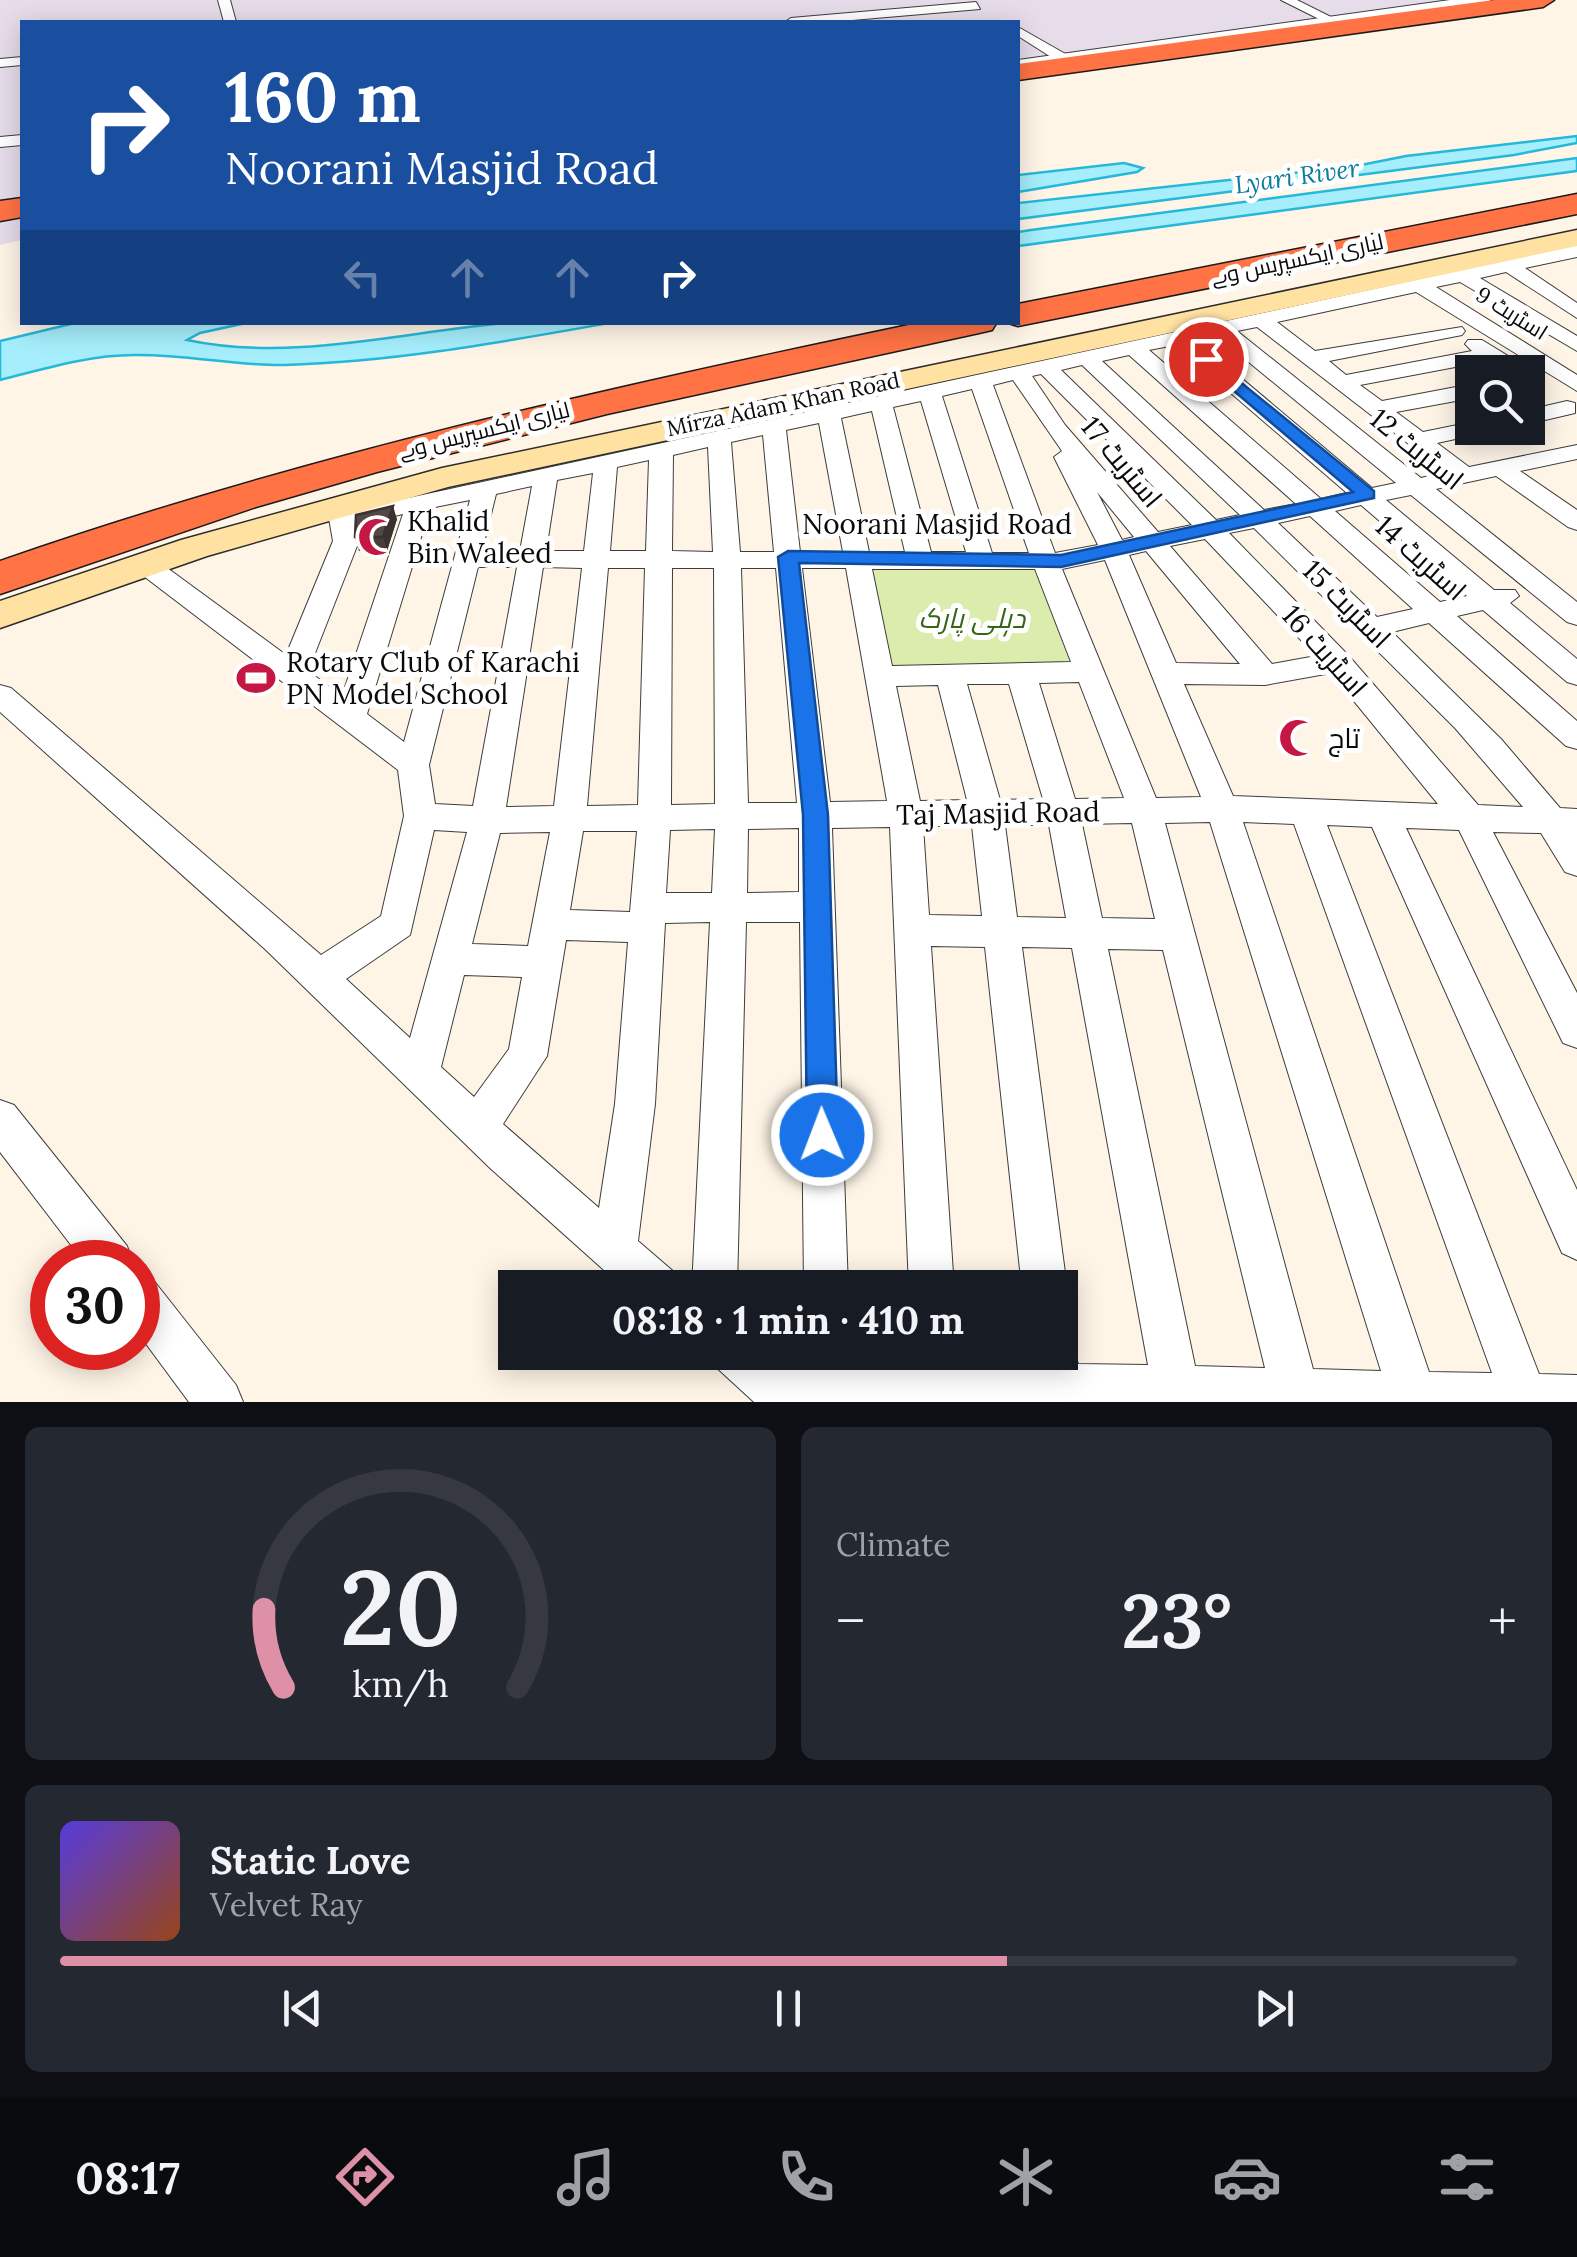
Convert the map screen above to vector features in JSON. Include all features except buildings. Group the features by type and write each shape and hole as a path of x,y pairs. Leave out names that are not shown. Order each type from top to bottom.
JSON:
{"highway":[{"path":"1020,68 1543,0"},
{"name":"لیاری ایکسپریس وے","path":"1020,315 1577,204"},
{"name":"لیاری ایکسپریس وے","path":"0,578 261,491 426,444 683,383 964,325"}],"main road":[{"name":"Mirza Adam Khan Road","path":"0,615 146,564 341,513 442,478 707,420 1565,247"}],"street":[{"path":"1287,0 1330,20"},
{"path":"1020,68 1483,0"},
{"path":"809,20 971,3 991,15"},
{"path":"1020,32 1064,59"},
{"path":"1565,247 1577,271"},
{"path":"292,675 346,541 341,513 419,503 829,414 1509,266 1565,247 1577,252"},
{"path":"1509,266 1577,312"},
{"path":"1463,276 1577,345"},
{"name":"اسٹریٹ 9","path":"1420,285 1571,376"},
{"path":"1394,290 1490,354"},
{"path":"1260,319 1464,475"},
{"name":"اسٹریٹ 12","path":"1220,328 1577,616"},
{"path":"1310,358 1456,331"},
{"path":"1179,337 1577,675"},
{"name":"اسٹریٹ 14","path":"1132,347 1318,506 1577,738"},
{"path":"1342,382 1490,354"},
{"name":"اسٹریٹ 15","path":"1085,357 1262,519 1566,822 1577,862"},
{"name":"اسٹریٹ 17","path":"1032,369 1056,430 1265,675"},
{"name":"اسٹریٹ 16","path":"1032,369 1212,530 1338,662 1470,818 1577,1031"},
{"path":"1545,377 1571,376"},
{"path":"980,380 1045,560 1145,810 1294,1392"},
{"path":"929,392 981,560"},
{"path":"1378,409 1455,393"},
{"path":"881,402 920,560"},
{"path":"1545,413 1567,408"},
{"path":"829,414 906,814 931,1270"},
{"path":"774,425 815,815 826,1270"},
{"path":"1418,440 1455,432"},
{"path":"715,1270 732,816 727,558 719,437"},
{"path":"615,1250 635,1104 654,818 661,450"},
{"name":"Noorani Masjid Road","path":"466,559 1045,560 1151,543 1414,484 1576,453"},
{"path":"1078,455 1066,457 1114,550 1222,809 1413,1395"},
{"path":"478,1127 527,1056 569,819 606,462"},
{"path":"1500,468 1577,522"},
{"path":"420,1072 487,820 546,475"},
{"path":"319,976 398,924 420,816 414,765 485,488"},
{"path":"350,718 419,503"},
{"path":"146,564 414,765"},
{"path":"1371,628 1541,587"},
{"path":"1165,673 1265,675 1338,662"},
{"path":"880,676 1090,672"},
{"path":"1022,674 1063,812 1176,1389"},
{"path":"950,675 986,813 1043,1270"},
{"path":"0,694 319,976 478,1127 638,1270"},
{"name":"Taj Masjid Road","path":"420,816 487,820 1222,809 1566,822"},
{"path":"1306,812 1525,1400"},
{"path":"1383,815 1577,1238"},
{"path":"550,925 729,908 817,907"},
{"path":"912,930 1176,935"},
{"path":"450,959 544,962"},
{"path":"0,1119 94,1240"},
{"path":"160,1325 219,1402"},
{"path":"789,1374 887,1370"},
{"path":"1055,1370 1176,1389 1577,1399"}],"shaded area":[{"path":"0,0 1461,0 1020,63 1020,20 20,20 20,240 0,245"}],"green space":[{"name":"دہلی پارک","path":"857,559 1045,561 1087,673 879,676"}],"water":[{"name":"Lyari River","path":"1577,136 1577,143 1514,155 1020,219 1020,203 1356,166 1406,156"},
{"path":"1577,158 1577,171 1020,246 1020,232"},
{"path":"1124,163 1143,168 1020,192 1020,175"},
{"path":"67,325 237,325 187,340 228,346 310,347 486,325 597,325 367,360 266,365 172,356 117,356 66,363 0,380 0,341"}],"place":[{"name":"Khalid Bin Waleed","path":"377,537"},
{"name":"Rotary Club of Karachi PN Model School","path":"256,678"},
{"name":"تاج","path":"1298,738"}],"route":[{"path":"822,1135 815,815 788,557 1061,561 1368,494 1206,359"}]}
